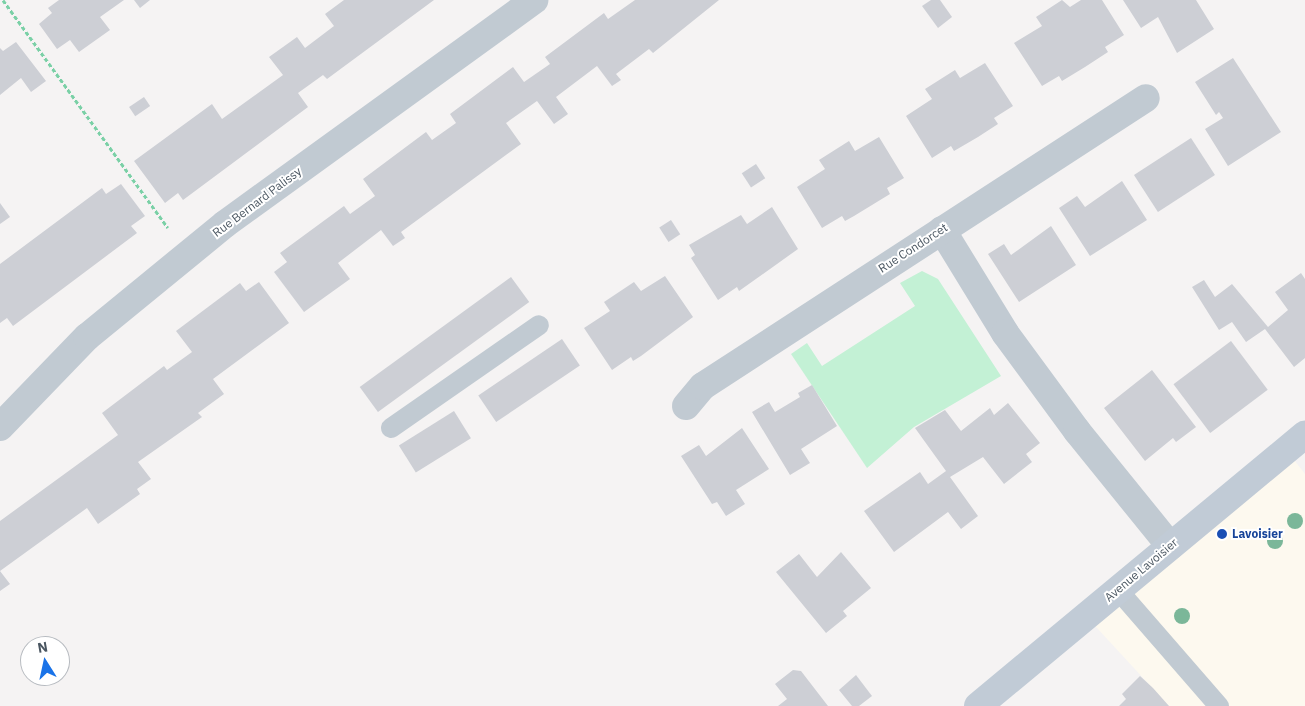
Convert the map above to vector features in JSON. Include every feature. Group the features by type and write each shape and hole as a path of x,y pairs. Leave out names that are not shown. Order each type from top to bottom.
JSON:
{"main road":[{"name":"Avenue Lavoisier","path":"978,706 1305,436"}],"street":[{"name":"Rue Bernard Palissy","path":"0,427 87,337 187,255 534,0"},
{"name":"Rue Condorcet","path":"686,406 703,386 1146,98"},
{"path":"942,230 1005,333 1077,431 1170,546"}],"lane":[{"path":"391,428 539,325"},
{"path":"1118,590 1219,706"}],"path":[{"path":"3,0 187,255"}],"shaded area":[{"path":"1287,451 1305,474 1305,706 1169,706 1085,615"}],"green space":[{"path":"922,271 938,279 1001,376 914,427 867,468 791,354 807,343 822,366 915,306 900,283"}],"building":[{"path":"59,0 124,0 100,17 110,30 79,52 70,40 57,49 39,24 52,13 48,8"},
{"path":"134,0 150,0 140,8"},
{"path":"344,0 434,0 327,79 323,75 298,93 308,107 183,200 178,193 165,203 134,161 212,104 222,119 283,75 269,57 297,37 305,48 334,26 325,14"},
{"path":"635,0 719,0 653,53 649,49 616,74 621,80 612,86 597,66 556,97 568,114 554,124 537,101 506,123 521,144 401,232 405,238 393,246 381,230 338,263 350,279 304,312 274,272 287,262 280,253 344,206 350,214 375,196 363,179 426,132 432,140 456,123 450,114 513,67 524,82 550,64 545,57 604,13 608,19"},
{"path":"931,0 940,0 952,17 938,28 922,6"},
{"path":"1062,0 1070,7 1081,0 1102,0 1124,35 1105,47 1108,52 1085,67 1062,81 1059,76 1042,86 1014,43 1042,26 1036,17"},
{"path":"1123,0 1196,0 1214,29 1177,53 1158,17 1141,28"},
{"path":"16,42 46,81 31,92 21,78 0,95 0,48 3,51"},
{"path":"1233,58 1281,132 1228,166 1205,129 1223,118 1219,112 1216,115 1195,82"},
{"path":"985,63 1013,106 994,118 998,124 978,137 954,151 951,146 932,158 906,116 932,99 925,89 955,70 960,78"},
{"path":"144,97 150,106 135,116 129,107"},
{"path":"879,137 904,178 887,188 890,194 854,216 845,221 842,216 822,228 797,187 825,169 819,160 849,141 855,151"},
{"path":"1191,138 1215,175 1158,212 1134,175"},
{"path":"756,164 765,178 751,188 742,173"},
{"path":"1122,181 1147,220 1090,256 1059,208 1077,196 1085,207"},
{"path":"121,184 145,216 131,226 137,233 13,326 7,318 0,323 0,264 102,188 106,194"},
{"path":"0,203 10,217 0,224"},
{"path":"772,207 798,249 739,291 737,287 718,300 691,258 695,255 689,245 741,215 747,224"},
{"path":"671,220 680,234 669,242 659,228"},
{"path":"1051,226 1076,265 1019,302 988,254 1004,244 1011,255"},
{"path":"1301,273 1305,279 1305,358 1294,367 1265,329 1246,342 1232,322 1219,330 1192,287 1204,280 1215,297 1232,284 1268,327 1288,310 1275,292"},
{"path":"665,276 693,317 641,356 633,361 631,357 612,370 584,328 610,311 604,302 634,282 641,291"},
{"path":"511,277 529,302 378,412 360,387"},
{"path":"259,282 289,323 213,379 224,394 198,413 202,417 138,462 151,479 137,489 140,494 98,524 87,508 0,571 0,521 118,435 102,413 164,366 167,370 192,352 176,331 240,283 246,291"},
{"path":"562,339 580,366 496,422 478,395"},
{"path":"1231,341 1268,390 1210,433 1173,384"},
{"path":"1152,370 1196,427 1176,442 1173,438 1145,461 1104,408"},
{"path":"812,385 837,426 801,449 810,463 790,475 752,412 769,402 775,412 800,397 798,393"},
{"path":"1008,403 1040,443 1026,454 1032,462 1004,484 983,457 950,477 978,516 961,529 948,512 894,552 864,511 920,472 928,484 946,471 915,428 945,410 961,431 990,408 994,415"},
{"path":"454,411 471,438 416,473 399,445"},
{"path":"742,428 769,469 736,490 745,504 726,516 717,502 712,504 681,456 699,445 706,456"},
{"path":"841,552 871,588 843,611 847,616 826,633 776,572 799,554 817,577"},
{"path":"0,571 10,584 0,591"},
{"path":"793,670 801,671 828,706 778,706 787,699 775,684"},
{"path":"856,675 872,696 859,706 852,706 839,690"},
{"path":"1140,676 1169,706 1119,706 1126,699 1122,694"}],"place":[{"name":"Lavoisier","path":"1222,534"}]}
